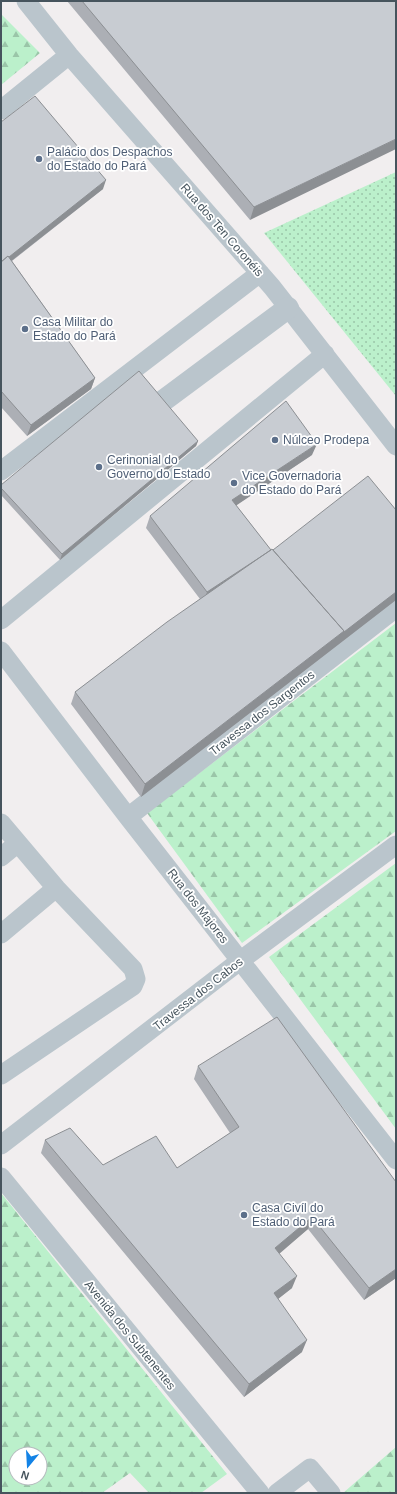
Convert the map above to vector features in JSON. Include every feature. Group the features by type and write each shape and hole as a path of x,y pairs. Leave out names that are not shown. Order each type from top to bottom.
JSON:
{"street":[{"path":"137,420 288,308"}],"lane":[{"name":"Rua dos Ten Coronéis","path":"26,1 69,55 260,273 396,446"},
{"path":"1,110 69,55"},
{"path":"1,471 260,273"},
{"path":"1,620 325,354"},
{"name":"Travessa dos Sargentos","path":"128,817 396,608"},
{"name":"Rua dos Majores","path":"1,651 128,817 396,1160"},
{"path":"1,823 56,888 133,969 136,979 133,986 1,1075"},
{"path":"1,857 18,843"},
{"name":"Travessa dos Cabos","path":"1,1145 241,960 396,845"},
{"path":"1,934 56,888"},
{"name":"Avenida dos Subtenentes","path":"1,1177 260,1493"},
{"path":"277,1493 310,1468 331,1493"}],"green space":[{"path":"1,14 40,53 1,85"},
{"path":"396,172 396,396 264,233"},
{"path":"396,623 396,831 242,943 147,813"},
{"path":"396,863 396,1129 269,957"},
{"path":"1,1193 227,1474 201,1493 149,1493 130,1473 102,1493 1,1493"},
{"path":"396,1447 396,1493 343,1493"}],"building":[{"path":"82,1 396,1 396,139 254,207"},
{"name":"Palácio dos Despachos do Estado do Pará","path":"35,96 106,180 1,262 1,122"},
{"name":"Casa Militar do Estado do Pará","path":"8,256 95,378 31,425 1,391 1,262"},
{"name":"Cerinonial do Governo do Estado","path":"139,371 198,441 62,554 1,488 1,485"},
{"name":"Vice Governadoria do Estado do Pará","path":"286,401 317,444 232,500 271,550 207,592 150,516"},
{"path":"368,476 396,510 396,592 344,632 273,550"},
{"path":"272,549 344,631 145,784 75,692 167,622"},
{"name":"Casa Civíl do Estado do Pará","path":"277,1017 396,1182 396,1269 369,1288 312,1217 275,1248 297,1276 274,1293 307,1340 249,1384 45,1140 70,1128 103,1165 156,1136 177,1168 239,1127 198,1066"}],"place":[{"name":"Palácio dos Despachos do Estado do Pará","path":"39,159"},
{"name":"Casa Militar do Estado do Pará","path":"25,329"},
{"name":"Núlceo Prodepa","path":"275,440"},
{"name":"Cerinonial do Governo do Estado","path":"99,467"},
{"name":"Vice Governadoria do Estado do Pará","path":"234,483"},
{"name":"Casa Civíl do Estado do Pará","path":"244,1215"}]}
